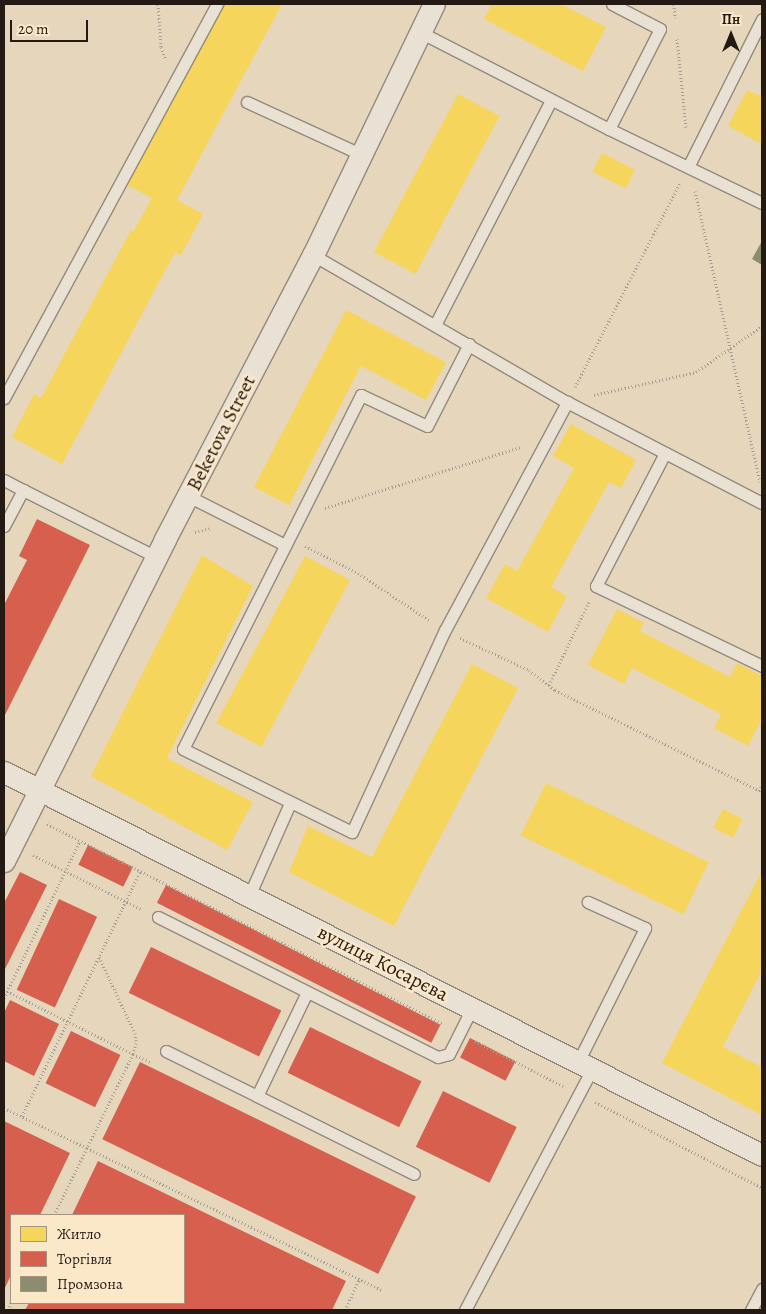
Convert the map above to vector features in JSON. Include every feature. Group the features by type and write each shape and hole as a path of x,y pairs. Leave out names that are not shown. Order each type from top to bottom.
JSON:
{"street":[{"name":"Beketova Street","path":"4,861 160,548 313,255 360,154 434,4"},
{"name":"вулиця Косарєва","path":"4,772 762,1155"}],"lane":[{"path":"4,398 184,72 217,4"},
{"path":"609,129 660,29 612,4"},
{"path":"689,165 762,19"},
{"path":"420,32 551,100 609,129 689,165 762,203"},
{"path":"435,325 551,100"},
{"path":"247,102 360,154"},
{"path":"313,255 567,402 762,503"},
{"path":"469,344 427,426 361,395 183,749 352,832 445,630 567,402"},
{"path":"665,453 596,586 762,666"},
{"path":"4,480 23,490 160,548"},
{"path":"4,526 23,490"},
{"path":"188,496 285,545"},
{"path":"249,896 290,803"},
{"path":"465,1310 585,1066 645,928 588,902"},
{"path":"158,917 438,1057 449,1054 472,1008"},
{"path":"257,1096 307,992"},
{"path":"166,1051 414,1174"},
{"path":"751,1310 762,1289"}],"path":[{"path":"158,4 164,58 184,72"},
{"path":"674,4 676,23"},
{"path":"677,32 689,165 762,490"},
{"path":"567,402 689,165"},
{"path":"567,402 696,372 762,326"},
{"path":"300,516 547,438"},
{"path":"160,548 237,521"},
{"path":"285,545 305,546 358,573 445,630 529,670 549,685 761,792 762,785"},
{"path":"549,685 596,586"},
{"path":"27,815 449,1028"},
{"path":"4,998 80,841"},
{"path":"29,854 158,917"},
{"path":"22,1116 140,872"},
{"path":"54,1214 133,1054 136,1043 134,1033 98,957"},
{"path":"7,991 133,1054"},
{"path":"466,1036 565,1087"},
{"path":"591,1100 762,1188"},
{"path":"4,1108 382,1290"},
{"path":"345,1310 360,1280"}],"building: Житло":[{"path":"224,4 282,4 177,200 203,214 181,255 175,252 62,464 12,437 34,394 41,398 131,230 133,232 152,198 127,185"},
{"path":"492,4 561,4 606,27 583,71 484,19"},
{"path":"747,90 761,96 762,93 762,144 728,126"},
{"path":"458,94 499,116 415,274 374,252"},
{"path":"602,153 635,170 625,189 592,172"},
{"path":"346,310 446,362 426,400 361,366 289,505 254,487"},
{"path":"571,424 636,460 621,488 609,482 551,587 567,596 548,632 486,598 505,564 517,571 574,468 553,456"},
{"path":"202,555 253,586 167,758 253,802 227,850 91,776"},
{"path":"305,556 350,580 261,747 216,723"},
{"path":"617,609 644,623 640,631 730,677 737,663 762,676 762,719 748,746 714,728 721,714 632,668 624,684 588,665"},
{"path":"472,664 518,688 394,926 289,872 308,826 372,857"},
{"path":"546,783 709,862 683,914 521,835"},
{"path":"723,809 743,819 733,838 713,828"},
{"path":"762,871 762,970 723,1047 762,1067 762,1115 662,1063"}],"building: Торгівля":[{"path":"37,519 90,545 4,717 4,605 27,560 19,556"},
{"path":"88,845 133,867 123,887 78,865"},
{"path":"20,872 47,885 4,971 4,903"},
{"path":"166,885 440,1025 431,1043 157,903"},
{"path":"59,899 97,917 55,1007 17,990"},
{"path":"151,947 281,1011 259,1056 129,993"},
{"path":"10,1000 59,1024 34,1076 4,1061 4,1013"},
{"path":"310,1027 421,1081 399,1127 288,1073"},
{"path":"71,1031 120,1055 95,1107 46,1083"},
{"path":"470,1038 515,1061 505,1081 460,1058"},
{"path":"140,1062 416,1197 378,1274 102,1139"},
{"path":"443,1091 517,1127 490,1183 416,1147"},
{"path":"4,1121 70,1153 40,1214 10,1214 10,1277 4,1290"},
{"path":"98,1161 346,1281 332,1310 25,1310 28,1304 185,1304 185,1214 72,1214"}],"building: Промзона":[{"path":"762,241 762,265 752,259"}]}
